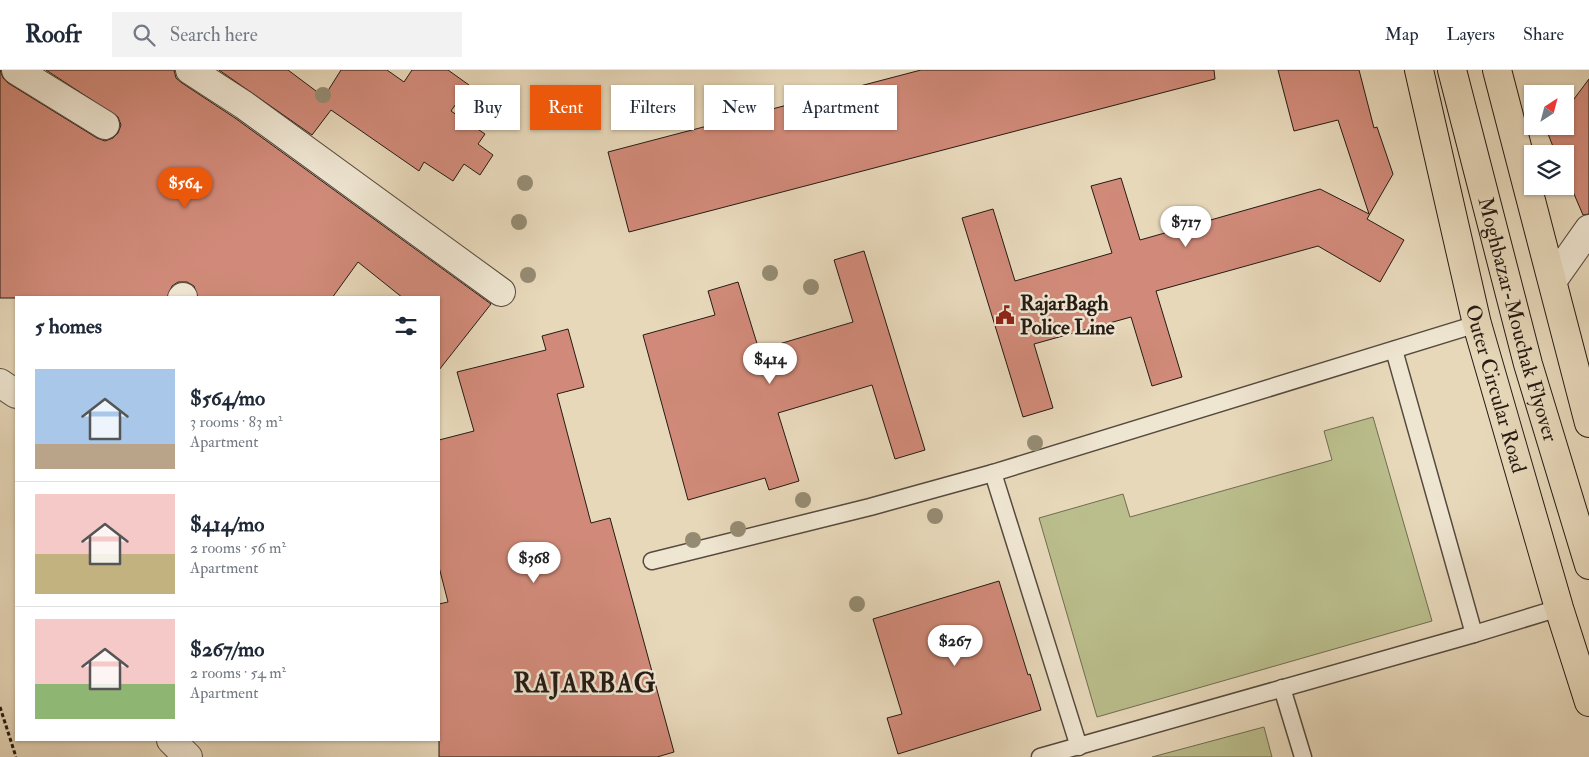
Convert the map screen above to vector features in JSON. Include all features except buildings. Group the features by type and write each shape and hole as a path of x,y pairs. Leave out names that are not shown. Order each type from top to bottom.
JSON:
{"main road":[{"name":"Outer Circular Road","path":"1419,70 1477,324 1559,608 1589,702"},
{"name":"Moghbazar-Mouchak Flyover","path":"1452,70 1528,364 1589,565"},
{"path":"1497,70 1589,423"}],"street":[{"path":"16,70 105,125"},
{"path":"190,70 244,105 501,292"},
{"path":"1553,280 1589,229"},
{"path":"0,383 15,393"},
{"path":"172,741 188,757"}],"lane":[{"path":"652,561 870,507 993,473 1477,324"},
{"path":"1394,350 1474,634"},
{"path":"993,473 1079,747"},
{"path":"1040,757 1474,634 1559,608"},
{"path":"1282,688 1303,757"}],"path":[{"path":"0,707 16,757"}],"green space":[{"path":"1373,417 1432,621 1097,717 1039,518 1123,494 1130,517 1332,460 1324,431"},
{"path":"1264,727 1272,757 1152,757"}],"place":[{"name":"RajarBagh Police Line","path":"1005,315"}],"district":[{"name":"RAJARBAG","path":"585,683"}]}
